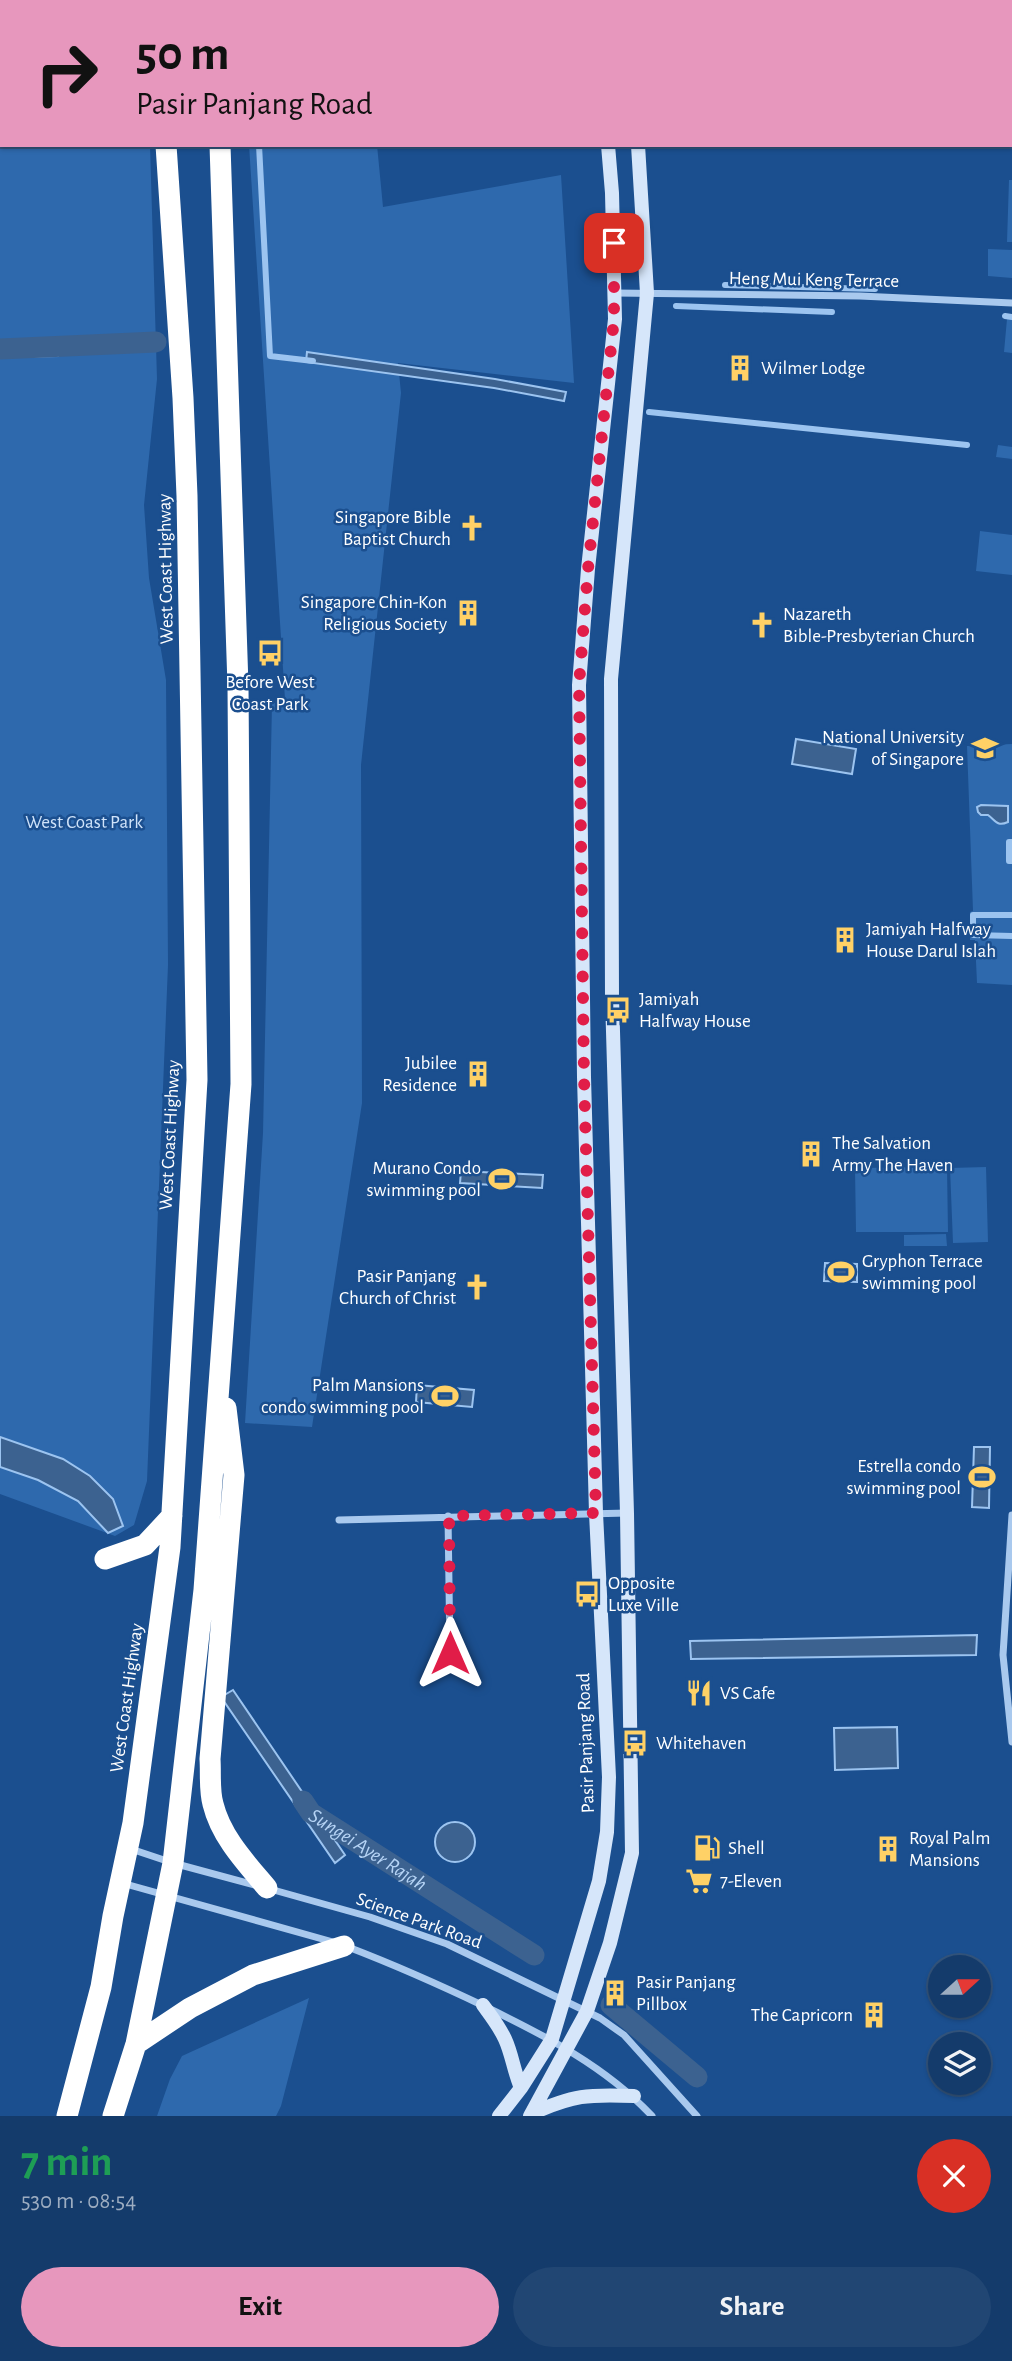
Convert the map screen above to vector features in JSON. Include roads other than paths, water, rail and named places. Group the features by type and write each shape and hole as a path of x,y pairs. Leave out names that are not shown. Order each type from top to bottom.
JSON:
{"highway":[{"name":"West Coast Highway","path":"67,2116 101,1987 128,1848 152,1690 173,1516 197,1080 187,496 166,147"},
{"path":"113,2116 136,2044 173,1863 204,1590 242,1084 238,686 220,147"},
{"path":"220,1371 234,1475 210,1759 212,1802 237,1853 267,1888"},
{"path":"105,1559 145,1545 173,1516"},
{"path":"136,2044 190,2008 253,1975 344,1946"}],"main road":[{"name":"Pasir Panjang Road","path":"499,2116 521,2088 552,2039 599,1881 607,1832 609,1777 596,1513 584,1077 579,685 614,319 612,193 608,147"},
{"path":"530,2115 587,2011 610,1943 632,1853 627,1513 611,997 611,679 647,293 638,147"},
{"path":"483,2005 506,2041 521,2088"},
{"path":"530,2115 573,2097 594,2094 634,2096"}],"street":[{"name":"Heng Mui Keng Terrace","path":"615,293 860,296 1012,303"},
{"path":"338,1520 627,1513"},
{"path":"1012,1515 1003,1655 1012,1742"},
{"path":"449,1516 450,1653"},
{"name":"Science Park Road","path":"128,1848 370,1917 447,1944 587,2011 624,2035 697,2116"},
{"path":"121,1882 344,1946 409,1970 567,2048 634,2096 652,2116"}],"waterway":[{"path":"259,147 270,356 313,361"},
{"path":"725,285 875,289"},
{"path":"676,306 832,312"},
{"path":"1005,316 1012,317"},
{"path":"0,349 156,342"},
{"path":"649,412 967,445"},
{"path":"1012,842 1009,842 1009,861 1012,861"},
{"path":"1012,915 973,915 973,935 1012,936"},
{"name":"Sungei Ayer Rajah","path":"303,1801 311,1813 534,1955"},
{"name":"Sungei Ayer Rajah","path":"611,2005 697,2077"}],"place":[{"name":"Wilmer Lodge","path":"740,368"},
{"name":"Singapore Bible Baptist Church","path":"472,528"},
{"name":"Singapore Chin-Kon Religious Society","path":"468,613"},
{"name":"Nazareth Bible-Presbyterian Church","path":"762,625"},
{"name":"Before West Coast Park","path":"270,653"},
{"name":"National University of Singapore","path":"985,748"},
{"name":"Jamiyah Halfway House Darul Islah","path":"845,940"},
{"name":"Jamiyah Halfway House","path":"618,1010"},
{"name":"Jubilee Residence","path":"478,1074"},
{"name":"The Salvation Army The Haven","path":"811,1154"},
{"name":"Murano Condo swimming pool","path":"502,1179"},
{"name":"Gryphon Terrace swimming pool","path":"841,1272"},
{"name":"Pasir Panjang Church of Christ","path":"477,1287"},
{"name":"Palm Mansions condo swimming pool","path":"445,1396"},
{"name":"Estrella condo swimming pool","path":"982,1477"},
{"name":"Opposite Luxe Ville","path":"587,1594"},
{"name":"VS Cafe","path":"699,1693"},
{"name":"Whitehaven","path":"635,1743"},
{"name":"Shell","path":"707,1848"},
{"name":"Royal Palm Mansions","path":"888,1849"},
{"name":"7-Eleven","path":"699,1881"},
{"name":"Pasir Panjang Pillbox","path":"615,1993"},
{"name":"The Capricorn","path":"874,2015"}],"park label":[{"name":"West Coast Park","path":"84,822"}]}
